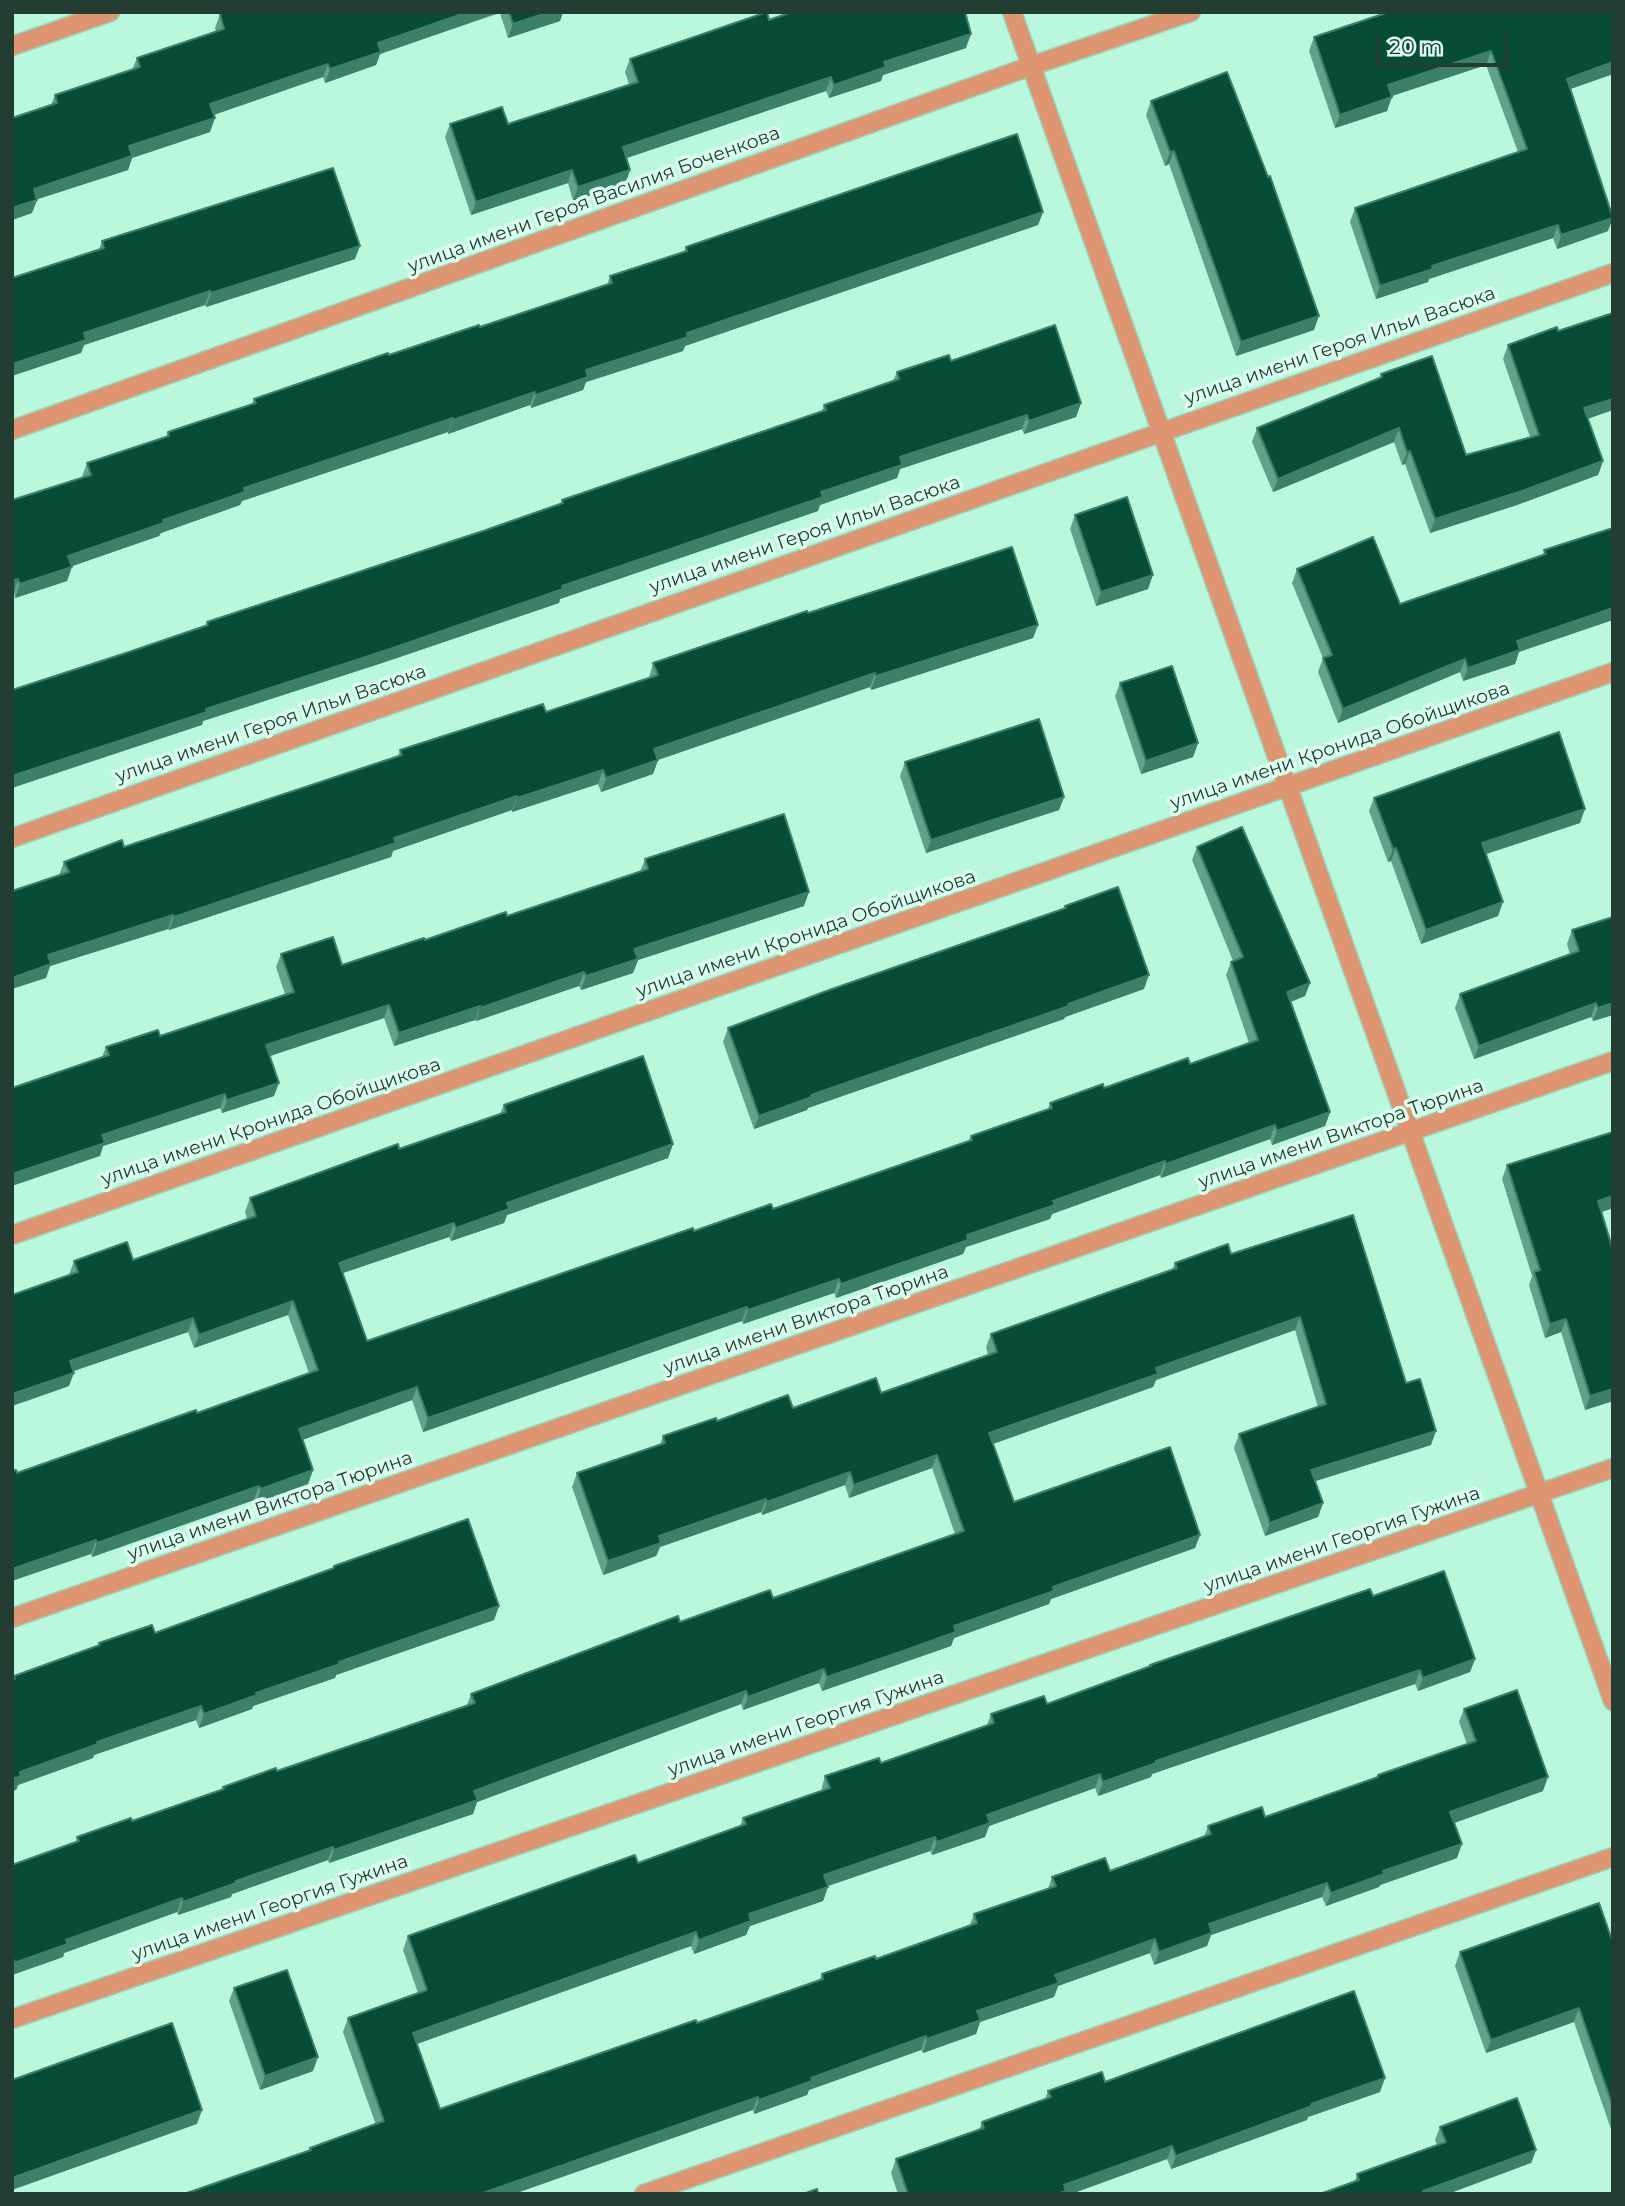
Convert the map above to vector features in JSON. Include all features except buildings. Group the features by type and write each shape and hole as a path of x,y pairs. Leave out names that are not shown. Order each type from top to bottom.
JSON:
{"street":[{"path":"12,46 110,12"},
{"path":"1012,12 1613,1701"},
{"name":"улица имени Героя Василия Боченкова","path":"12,430 1031,66 1191,12"},
{"name":"улица имени Героя Ильи Васюка","path":"12,838 1613,273"},
{"name":"улица имени Кронида Обойщикова","path":"12,1235 1613,672"},
{"name":"улица имени Виктора Тюрина","path":"12,1618 1613,1061"},
{"name":"улица имени Георгия Гужина","path":"12,2019 1613,1468"},
{"path":"644,2194 1613,1857"}]}
